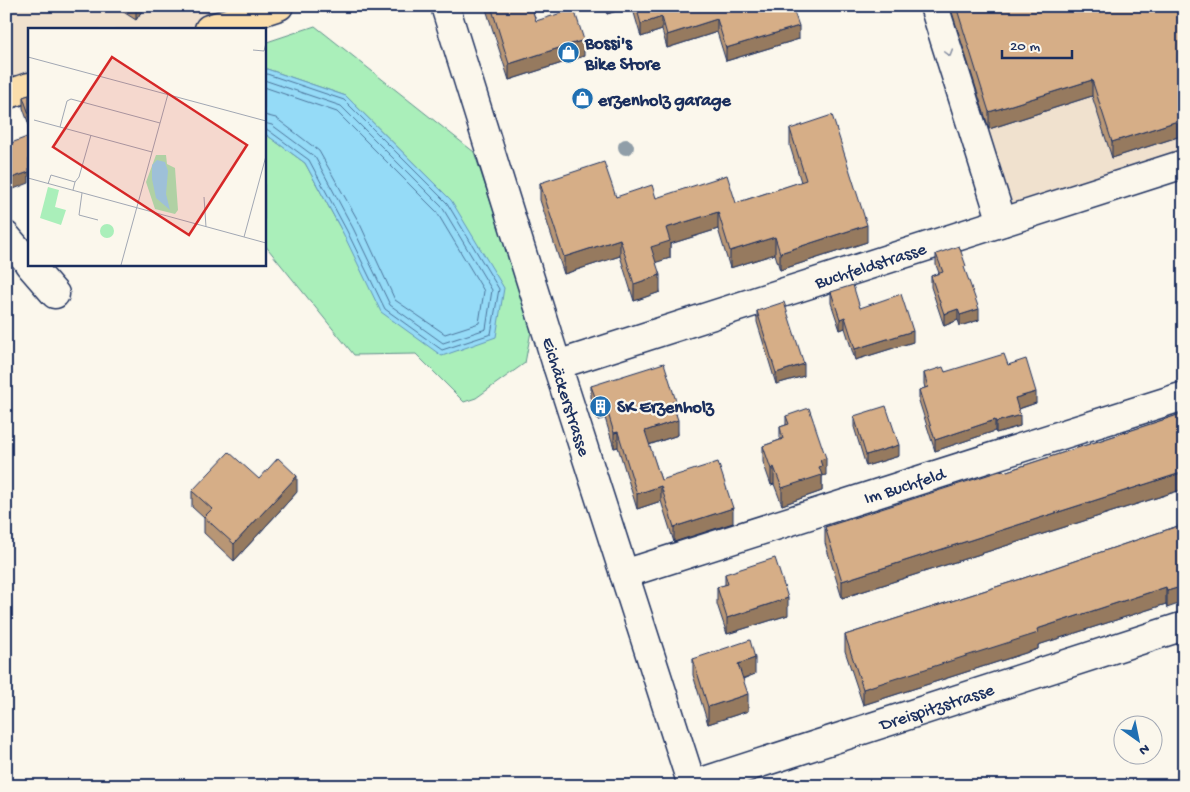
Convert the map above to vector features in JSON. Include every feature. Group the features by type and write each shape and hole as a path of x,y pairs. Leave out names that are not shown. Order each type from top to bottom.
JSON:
{"main road":[{"path":"212,28 279,6"},
{"path":"6,94 28,87"}],"street":[{"name":"Eichäckerstrasse","path":"445,6 690,785"},
{"path":"934,6 1002,222"},
{"name":"Buchfeldstrasse","path":"557,365 1184,164"},
{"path":"6,236 28,262"},
{"path":"31,265 55,294"},
{"name":"Im Buchfeld","path":"624,574 1184,396"},
{"name":"Dreispitzstrasse","path":"690,785 1184,626"}],"shaded area":[{"path":"6,6 279,6 212,28 28,28 28,87 6,95"},
{"path":"926,6 1184,6 1184,159 994,220"}],"green space":[{"path":"315,26 474,152 532,326 525,363 476,398 464,402 416,354 354,355 265,245 265,134 305,163 343,233 451,200 346,96 265,68 265,43"}],"water":[{"path":"265,68 346,96 451,200 504,288 496,337 442,356 381,312 343,233 305,163 265,134"}],"building":[{"path":"491,6 531,6 536,21 574,9 584,40 509,64"},
{"path":"636,6 731,6 732,10 743,6 792,6 799,26 726,48 717,19 667,35 662,17 641,24"},
{"path":"956,6 1184,6 1184,119 1112,142 1092,80 989,112"},
{"path":"28,95 28,111 23,97"},
{"path":"832,115 867,225 780,253 775,237 730,251 718,212 666,228 670,241 651,247 660,275 634,284 620,239 564,257 540,183 604,162 616,197 652,185 656,198 727,175 736,203 806,180 790,129"},
{"path":"27,137 28,172 6,180 6,145"},
{"path":"959,246 966,266 964,267 979,309 960,315 958,309 944,314 931,276 943,272 936,254"},
{"path":"853,285 860,308 901,294 913,331 855,349 845,317 840,319 831,292"},
{"path":"784,302 804,364 776,373 757,311"},
{"path":"1004,354 1008,365 1026,359 1036,392 1015,398 1020,415 996,422 995,420 935,440 919,390 928,387 924,373 943,367 945,372"},
{"path":"664,363 676,401 672,402 678,420 645,431 661,480 718,462 733,508 674,527 661,486 637,494 618,432 614,433 605,403 598,405 591,386"},
{"path":"886,406 899,445 866,455 854,416"},
{"path":"809,408 826,458 820,460 822,466 819,467 822,475 782,488 774,467 771,469 763,446 783,439 780,427 789,424 786,416"},
{"path":"1184,413 1184,472 842,581 825,527 1003,470 1004,472"},
{"path":"229,452 259,479 278,458 297,476 234,544 204,517 212,509 192,491"},
{"path":"1184,524 1184,586 1167,591 1166,587 1037,629 1038,633 863,689 845,635 1021,579"},
{"path":"775,558 788,598 727,618 717,587 728,584 725,574"},
{"path":"750,640 755,658 738,664 748,694 708,707 693,659"}],"place":[{"name":"Bossi's Bike Store","path":"569,52"},
{"name":"erzenholz garage","path":"582,99"},
{"name":"SK Erzenholz","path":"601,406"}]}
